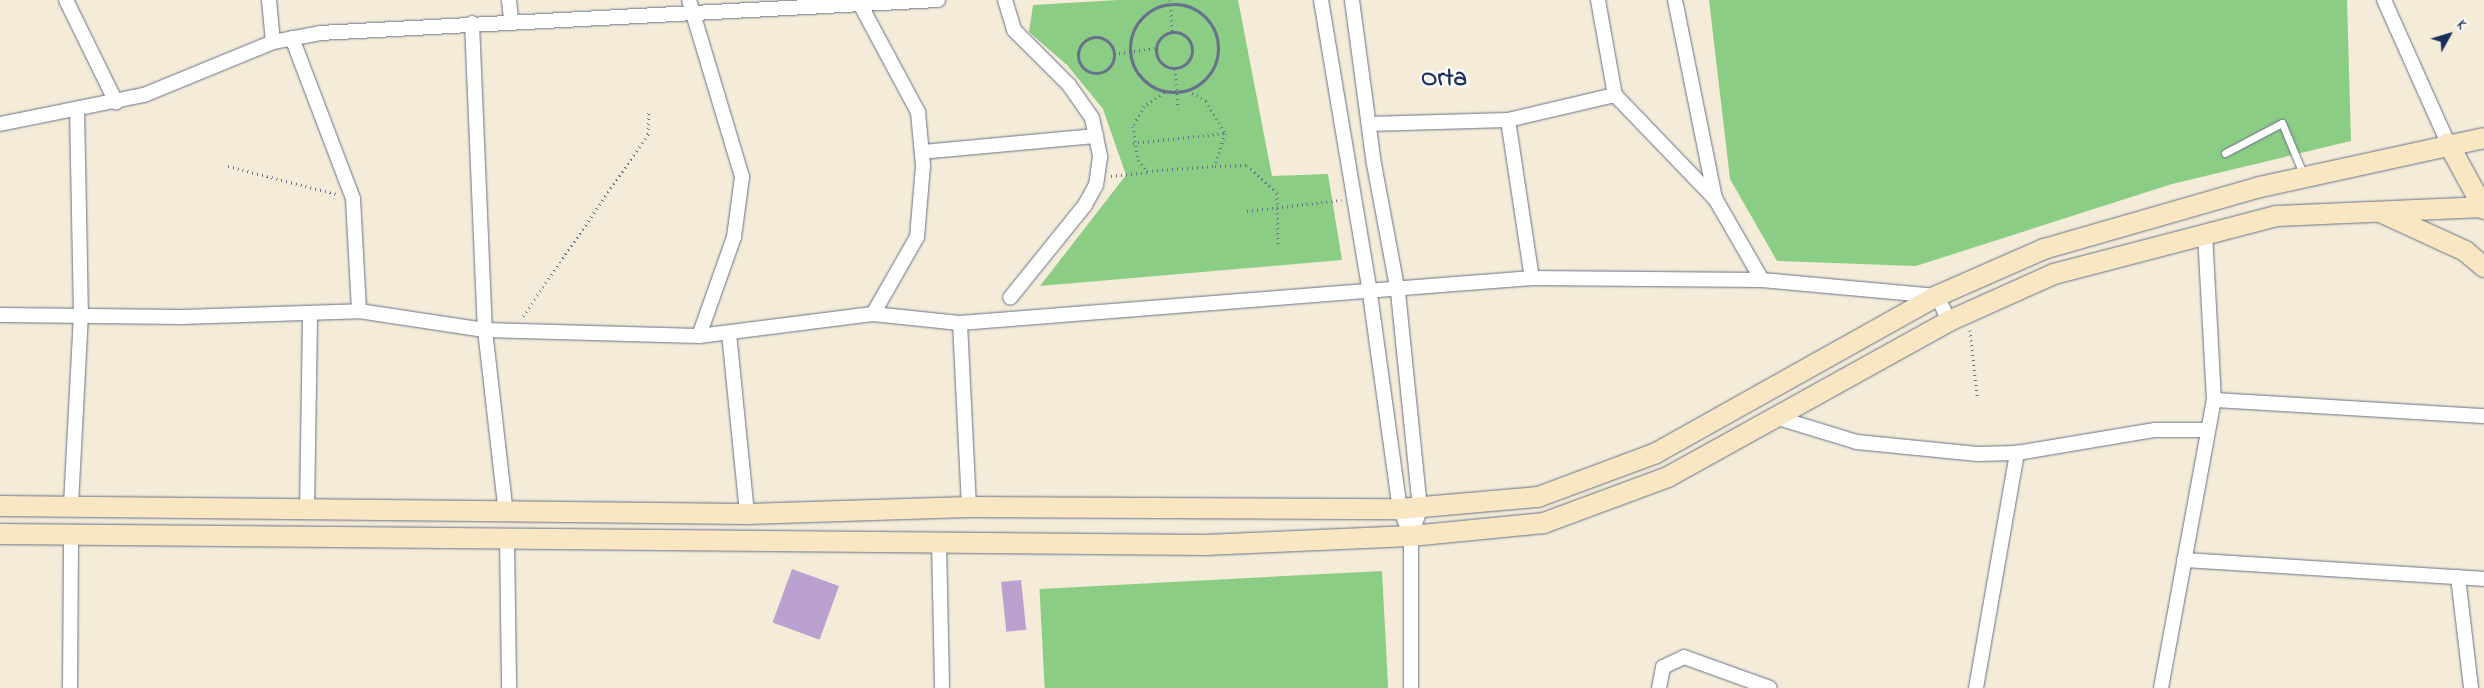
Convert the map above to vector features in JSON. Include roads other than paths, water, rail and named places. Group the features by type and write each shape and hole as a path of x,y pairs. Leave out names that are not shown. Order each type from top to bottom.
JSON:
{"street":[{"path":"66,0 116,102"},
{"path":"269,0 273,42"},
{"path":"509,0 511,20"},
{"path":"0,124 144,95 273,42 292,38 689,6 860,4 938,0"},
{"path":"1005,0 1014,30 1069,85 1092,118 1096,136 1098,178 1085,204 1010,298"},
{"path":"1321,0 1370,294 1400,509 1411,536"},
{"path":"1352,0 1369,124 1398,292 1420,509 1411,536 1411,688"},
{"path":"1598,0 1615,95 1716,200 1762,280"},
{"path":"1674,0 1716,200"},
{"path":"0,534 939,541 1205,545 1411,536 1544,523 1668,477 1949,320 2054,274 2205,232 2276,216 2376,210 2484,208 2448,143 2384,0"},
{"path":"860,4 918,112 922,152 917,237 873,314"},
{"path":"689,6 742,177 734,237 699,336"},
{"path":"472,23 485,330 506,513 509,688"},
{"path":"292,38 353,199 359,311"},
{"path":"1369,124 1508,120 1615,95"},
{"path":"70,688 71,536 81,317 77,110"},
{"path":"1508,120 1532,278"},
{"path":"922,152 1096,136"},
{"path":"0,506 72,505 506,513 747,514 970,507 1420,509 1538,497 1656,453 1937,296 2044,249 2305,179 2448,143 2484,138"},
{"path":"2376,210 2466,250 2484,267"},
{"path":"2161,688 2214,400 2205,232"},
{"path":"0,315 81,317 359,311 485,330 699,336 873,314 960,323 1398,292 1532,278 1762,280 1937,296"},
{"path":"1937,296 1949,320"},
{"path":"307,510 310,313"},
{"path":"960,323 970,507"},
{"path":"729,333 747,514"},
{"path":"2214,400 2484,416"},
{"path":"1775,417 1818,432 1897,448 2017,453 2155,430 2208,430"},
{"path":"1976,688 2017,453"},
{"path":"939,541 942,688"},
{"path":"2184,560 2484,579"},
{"path":"2458,577 2471,688"},
{"path":"1659,688 1663,667 1684,657 1770,688"}],"lane":[{"path":"2225,153 2282,123 2305,179"}],"district":[{"name":"Orta","path":"1444,79"}]}
